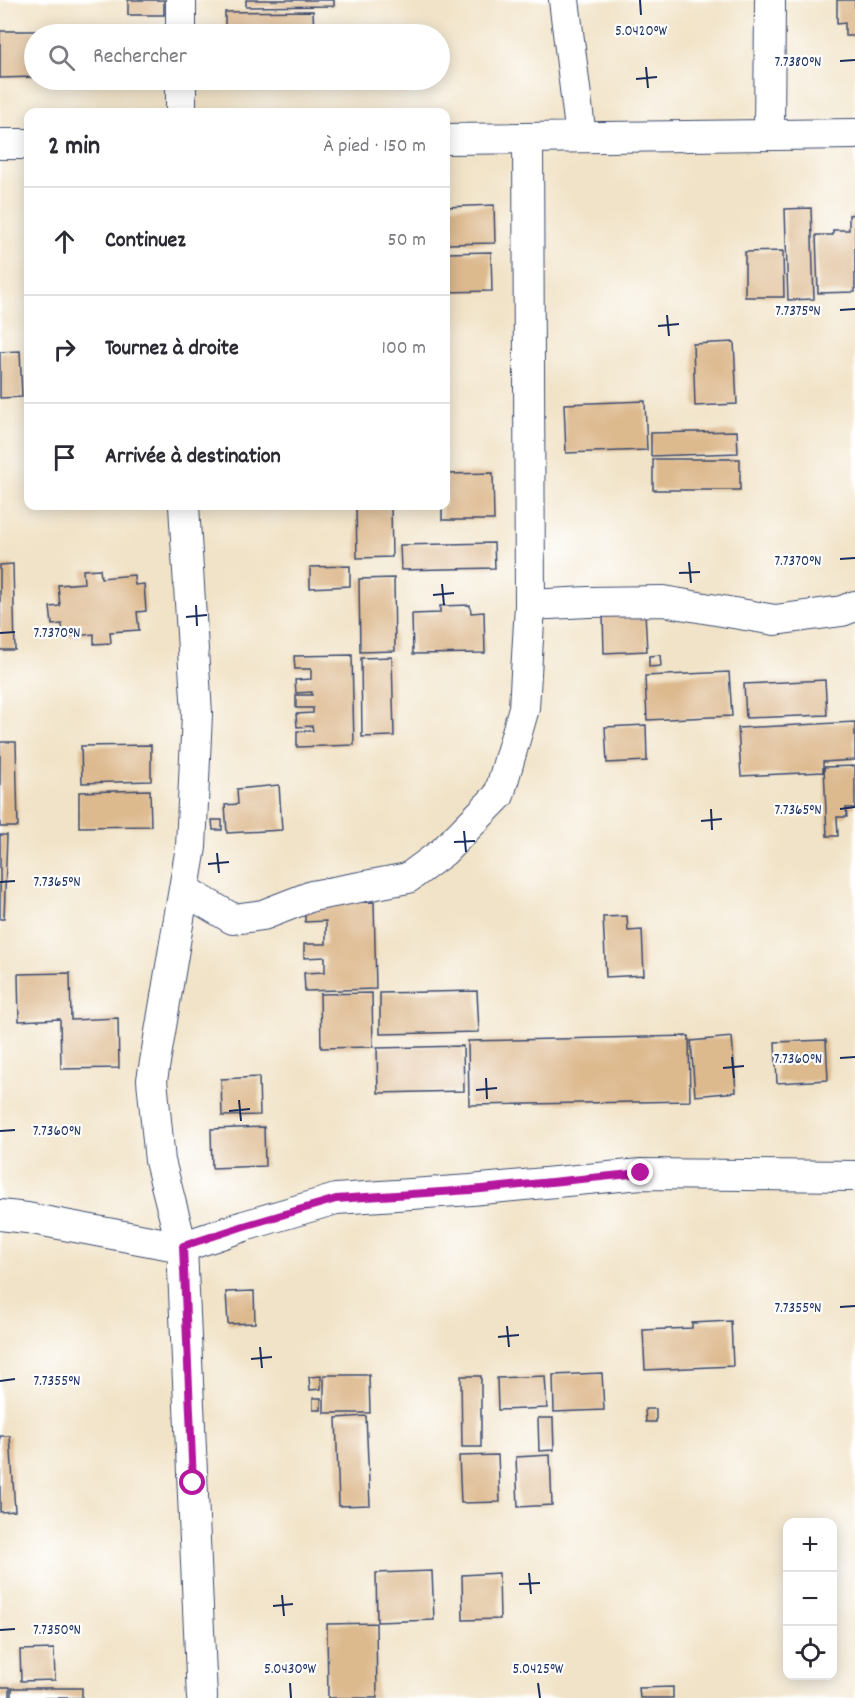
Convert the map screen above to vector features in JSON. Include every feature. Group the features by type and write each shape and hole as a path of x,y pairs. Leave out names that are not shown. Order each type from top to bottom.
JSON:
{"street":[{"path":"181,0 181,24"},
{"path":"564,0 581,137"},
{"path":"768,135 770,0"},
{"path":"181,90 181,108"},
{"path":"450,139 855,134"},
{"path":"184,890 233,919 263,915 312,896 408,878 443,852 499,795 524,708 530,605 528,138"},
{"path":"0,144 24,144"},
{"path":"184,510 197,714 191,848 153,1080 160,1161 183,1246 202,1698"},
{"path":"530,605 663,601 775,620 843,612 855,606"},
{"path":"0,1215 183,1246 336,1199 471,1190 641,1173 855,1176"}],"building":[{"path":"128,0 164,0 164,15 128,15"},
{"path":"246,0 334,0 334,6 246,7"},
{"path":"837,0 855,0 855,36 845,36 845,23 837,24"},
{"path":"313,11 314,24 225,24 225,12"},
{"path":"0,31 24,31 24,77 0,78"},
{"path":"494,205 495,243 450,244 450,207"},
{"path":"811,208 814,299 788,300 785,209"},
{"path":"855,214 855,292 818,293 816,235 833,235 833,230 849,230 849,215"},
{"path":"783,251 784,297 745,297 745,252"},
{"path":"491,252 492,291 450,292 450,253"},
{"path":"734,342 737,404 695,406 693,344"},
{"path":"20,351 22,397 0,398 0,352"},
{"path":"645,401 647,450 566,453 564,404"},
{"path":"737,431 738,453 651,456 651,433"},
{"path":"653,459 740,459 740,490 653,490"},
{"path":"493,473 494,520 442,520 442,510 450,510 450,474"},
{"path":"356,510 391,510 392,557 357,558"},
{"path":"494,543 495,568 401,570 400,545"},
{"path":"13,564 15,650 0,650 0,565"},
{"path":"350,566 350,586 310,588 310,567"},
{"path":"100,569 101,578 134,575 135,585 144,584 146,611 137,612 139,630 110,632 111,643 94,644 94,634 63,637 62,624 52,625 50,607 60,606 58,585 84,583 83,570"},
{"path":"394,578 395,651 360,652 359,579"},
{"path":"470,605 471,613 484,612 485,653 413,654 412,614 440,613 440,606"},
{"path":"645,612 647,651 604,653 603,614"},
{"path":"352,655 354,745 297,747 297,731 313,731 312,726 297,727 296,714 313,713 313,708 296,708 296,695 312,695 312,692 296,693 295,680 311,679 311,669 295,669 294,656"},
{"path":"660,655 661,666 649,667 649,656"},
{"path":"392,657 394,736 362,737 361,658"},
{"path":"729,672 732,716 647,720 645,676"},
{"path":"825,680 827,715 746,718 744,684"},
{"path":"855,722 855,760 823,762 823,772 741,776 738,728"},
{"path":"646,725 647,761 607,763 605,727"},
{"path":"0,742 16,742 18,827 0,827"},
{"path":"151,745 151,781 82,783 81,746"},
{"path":"855,766 855,808 846,808 847,817 837,817 838,836 827,836 824,767"},
{"path":"279,785 282,830 227,833 225,805 238,804 237,789"},
{"path":"150,790 151,826 79,827 79,792"},
{"path":"212,820 222,820 222,830 213,830"},
{"path":"0,835 7,835 4,919 0,919"},
{"path":"374,902 376,989 305,991 304,973 325,972 325,957 304,958 304,944 326,944 326,921 305,922 305,903"},
{"path":"627,916 628,931 642,930 644,975 606,977 603,917"},
{"path":"70,973 71,1020 118,1018 119,1068 61,1069 60,1019 19,1021 18,974"},
{"path":"477,991 479,1032 380,1034 380,993"},
{"path":"372,993 373,1047 321,1048 320,994"},
{"path":"689,1036 690,1101 469,1105 468,1041"},
{"path":"732,1037 736,1092 695,1096 691,1041"},
{"path":"826,1040 828,1080 777,1083 775,1042"},
{"path":"463,1046 464,1091 378,1093 377,1048"},
{"path":"259,1077 260,1115 222,1116 221,1079"},
{"path":"264,1127 265,1166 212,1168 211,1129"},
{"path":"254,1291 255,1323 228,1324 226,1292"},
{"path":"731,1321 733,1366 645,1370 643,1330 692,1328 692,1323"},
{"path":"602,1373 604,1410 554,1412 553,1375"},
{"path":"324,1375 369,1375 370,1413 324,1413"},
{"path":"321,1376 321,1389 310,1390 309,1377"},
{"path":"461,1376 481,1376 481,1447 462,1447"},
{"path":"545,1376 547,1408 498,1410 497,1378"},
{"path":"313,1398 321,1398 321,1410 313,1410"},
{"path":"645,1409 656,1409 656,1422 646,1422"},
{"path":"366,1416 370,1505 339,1506 336,1418"},
{"path":"538,1418 553,1418 554,1450 539,1451"},
{"path":"0,1436 10,1436 15,1511 0,1512"},
{"path":"498,1455 500,1502 461,1503 459,1456"},
{"path":"550,1455 552,1505 518,1507 516,1457"},
{"path":"432,1571 434,1620 377,1622 376,1573"},
{"path":"499,1573 500,1619 463,1620 462,1575"},
{"path":"376,1623 377,1698 328,1698 327,1624"},
{"path":"54,1649 55,1680 21,1681 20,1650"},
{"path":"0,1687 10,1687 10,1698 0,1698"},
{"path":"673,1687 673,1698 640,1698 639,1688"},
{"path":"12,1688 82,1688 82,1698 12,1698"}],"route":[{"path":"193,1483 183,1246 336,1199 471,1190 641,1173"}]}
